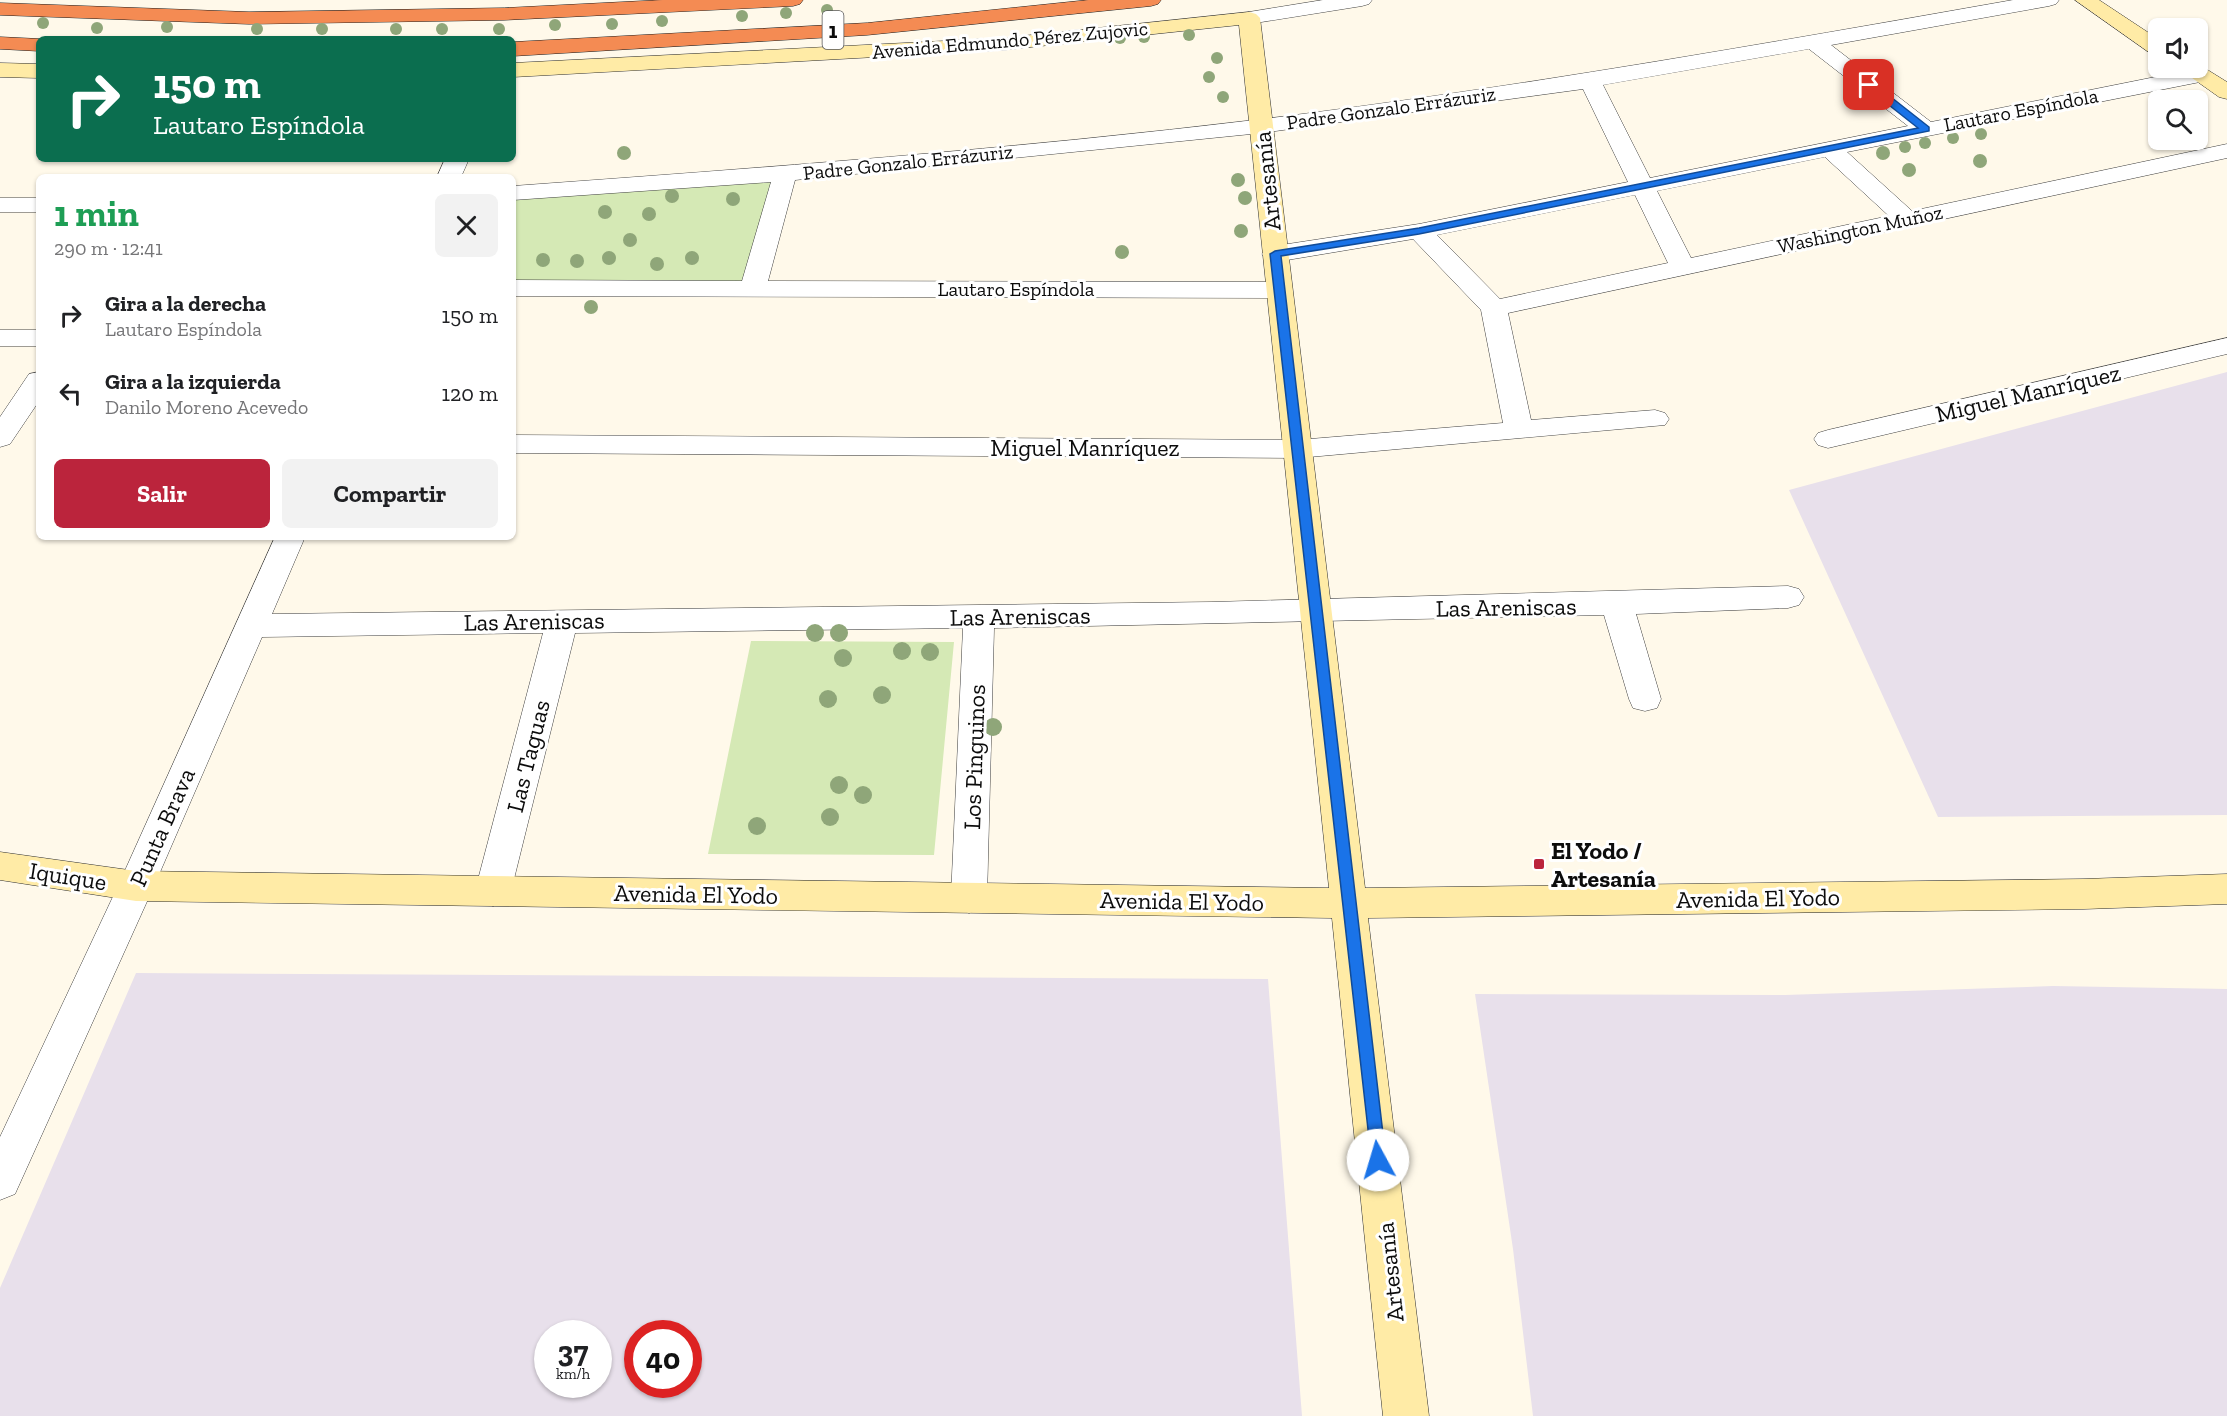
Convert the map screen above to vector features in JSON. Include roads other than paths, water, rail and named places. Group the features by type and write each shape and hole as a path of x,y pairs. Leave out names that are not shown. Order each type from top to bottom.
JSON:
{"highway":[{"name":"1","path":"0,9 249,18 504,14 793,0"},
{"name":"Avenida Edmundo Pérez Zujovic","path":"516,49 867,28 1151,0"},
{"path":"0,43 36,45"}],"street":[{"name":"Avenida Edmundo Pérez Zujovic","path":"516,70 1003,44 1249,18 1362,0"},
{"name":"Padre Gonzalo Errázuriz","path":"516,193 785,174 1261,126 1590,81 2049,0"},
{"path":"2085,0 2148,41"},
{"name":"Artesanía","path":"1249,18 1406,1416"},
{"path":"1812,42 1926,129"},
{"path":"0,70 36,71"},
{"name":"Lautaro Espíndola","path":"1275,254 1419,231 1926,129 2163,78"},
{"path":"2206,78 2227,92"},
{"path":"1590,81 1683,267"},
{"path":"1830,148 1906,219"},
{"name":"Washington Muñoz","path":"1494,308 2227,151"},
{"path":"753,288 785,174"},
{"path":"0,205 36,204"},
{"path":"1419,231 1494,308 1519,430"},
{"name":"Lautaro Espíndola","path":"516,288 1279,290"},
{"path":"0,338 36,338"},
{"name":"Miguel Manríquez","path":"1828,439 2227,346"},
{"path":"0,438 36,384"},
{"name":"Miguel Manríquez","path":"516,444 1298,449 1655,419"},
{"name":"Punta Brava","path":"0,1181 136,886 289,540"},
{"name":"Las Areniscas","path":"251,626 562,620 1316,612 1788,597"},
{"path":"1617,604 1645,699"},
{"name":"Los Pinguinos","path":"969,898 979,617"},
{"name":"Las Taguas","path":"493,891 562,620"},
{"name":"Iquique","path":"0,866 136,886"},
{"name":"Avenida El Yodo","path":"136,886 1349,903 2084,894 2227,888"}],"place":[{"name":"El Yodo / Artesanía","path":"1539,864"}]}
